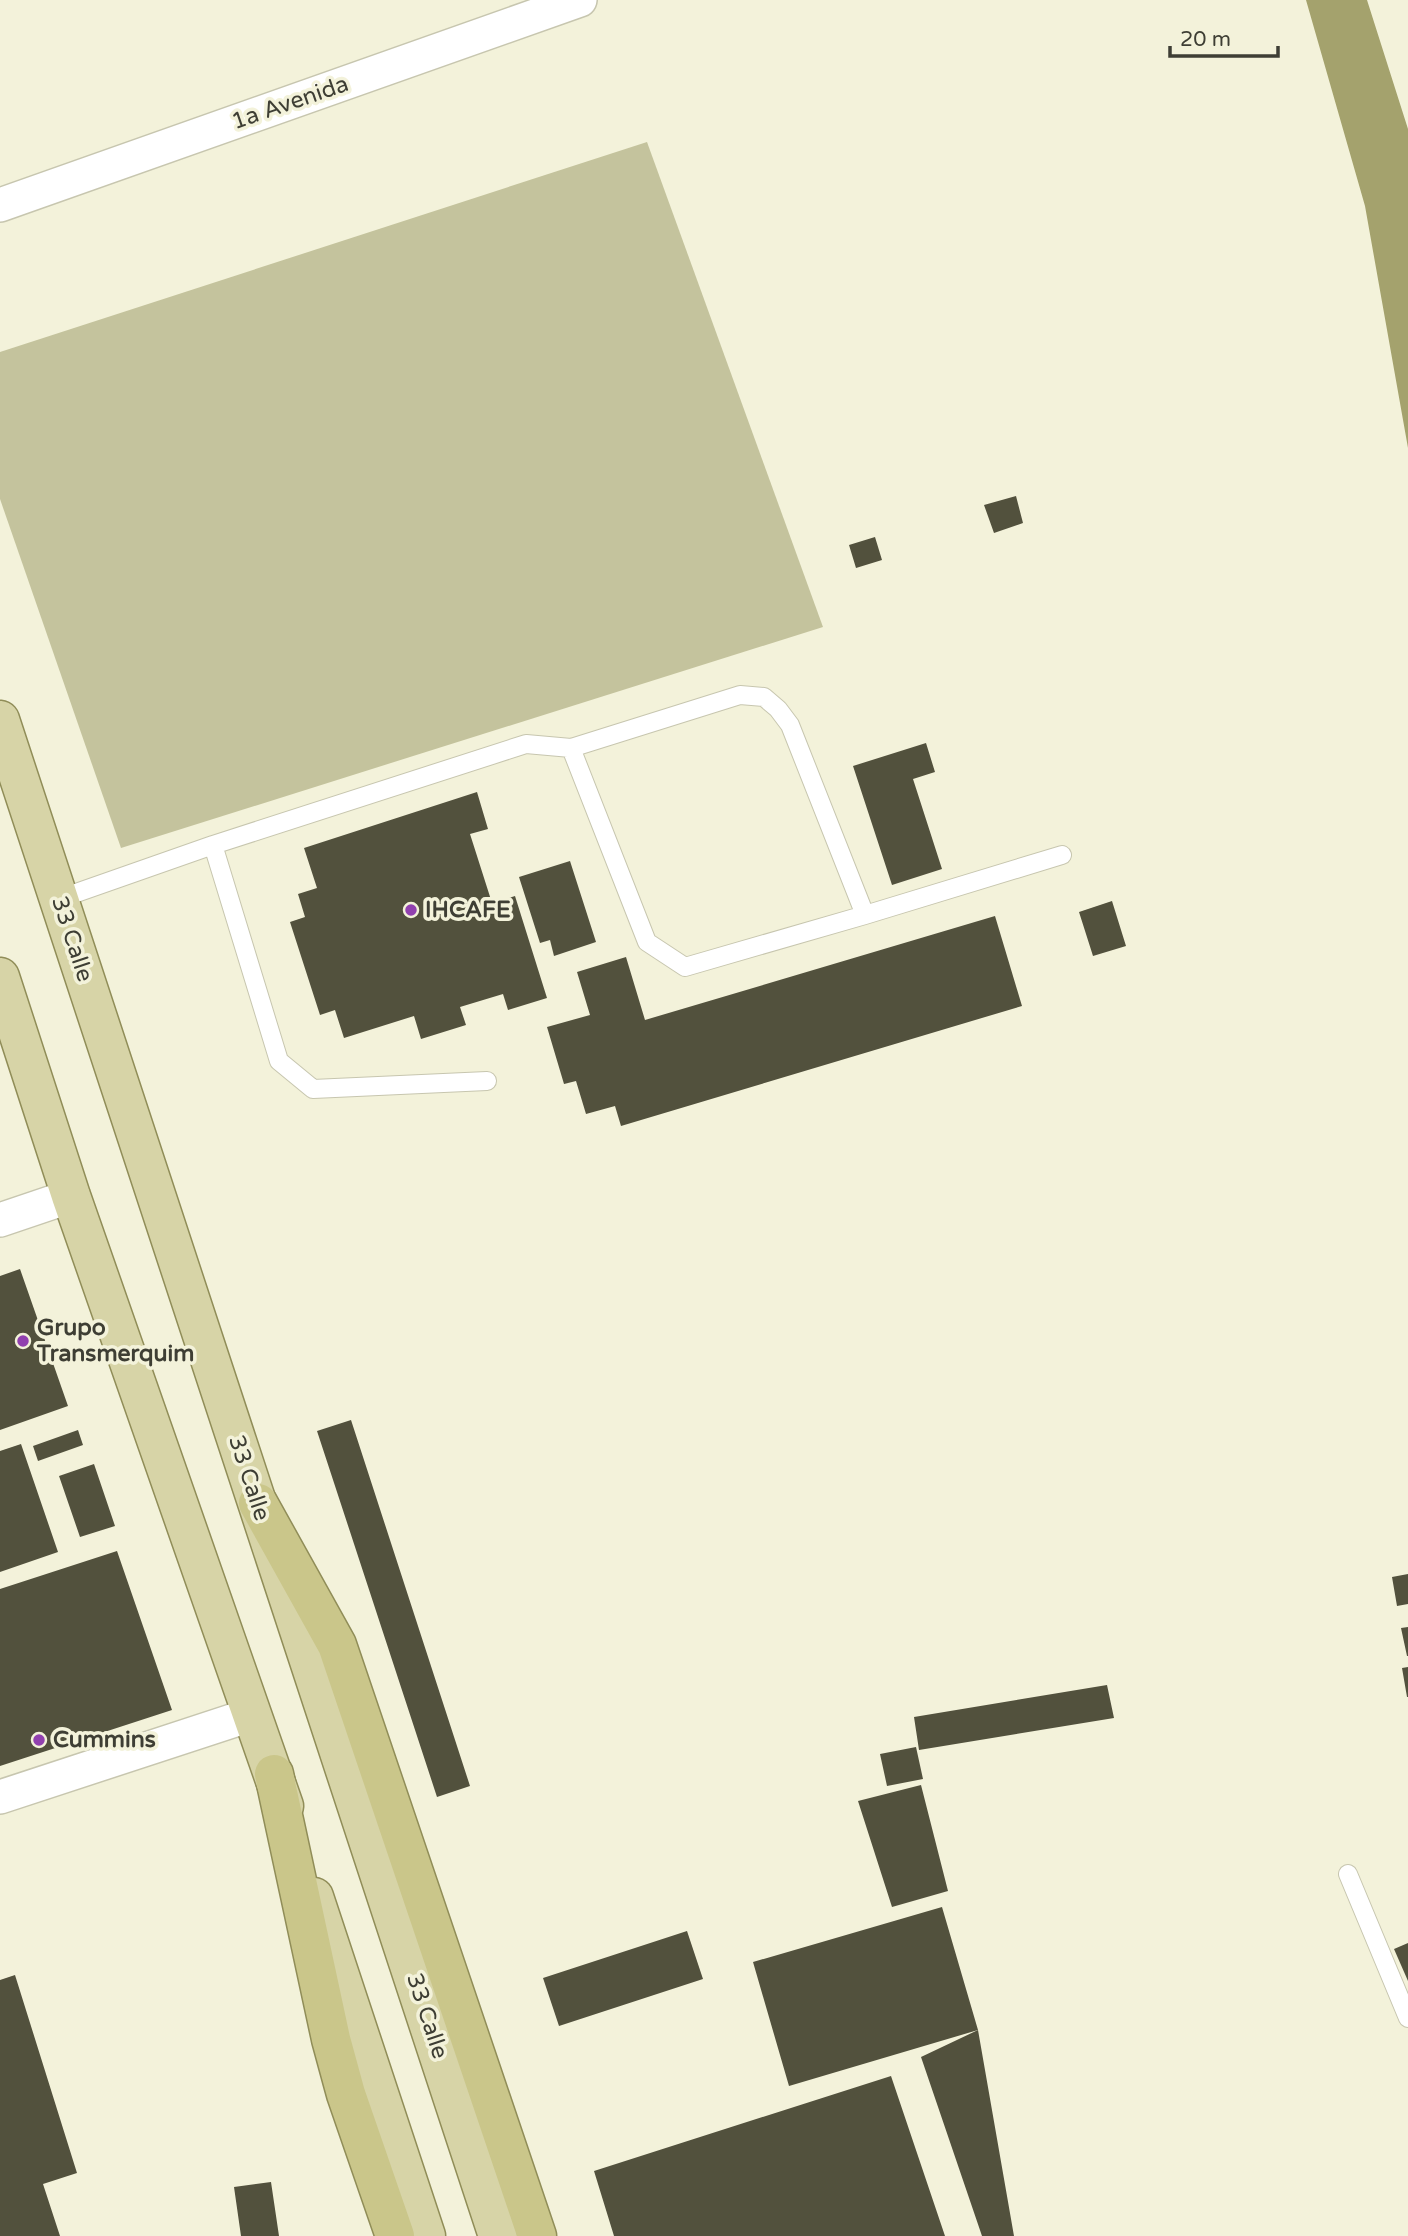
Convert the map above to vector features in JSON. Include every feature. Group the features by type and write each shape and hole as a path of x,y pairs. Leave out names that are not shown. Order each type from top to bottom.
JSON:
{"highway":[{"path":"258,1503 338,1645 537,2236"},
{"path":"274,1774 331,2039 346,2094 395,2236"}],"main road":[{"name":"33 Calle","path":"0,720 498,2236"},
{"path":"0,977 71,1196 274,1774 426,2236"}],"street":[{"name":"1a Avenida","path":"0,205 580,0"},
{"path":"0,1220 71,1196"},
{"path":"0,1797 253,1714"}],"lane":[{"path":"59,899 214,845 526,744 571,748 740,695 764,697 790,725 864,915"},
{"path":"571,748 647,942 685,967 1062,855"},
{"path":"214,845 279,1061 313,1089 487,1081"},
{"path":"1348,1874 1408,2018"}],"green space":[{"path":"647,142 823,627 121,848 0,499 0,352"}],"shaded area":[{"path":"1306,0 1367,0 1408,129 1408,448 1365,206"}],"building":[{"path":"1016,496 1023,523 994,533 984,505"},
{"path":"875,537 882,560 856,568 849,545"},
{"path":"926,743 935,772 913,779 942,869 892,885 853,766"},
{"name":"IHCAFE","path":"477,792 488,829 470,834 492,903 515,896 547,998 508,1010 503,994 460,1007 466,1025 421,1039 414,1016 344,1038 335,1010 320,1015 290,922 305,917 298,894 317,888 304,848"},
{"path":"570,861 596,942 554,956 550,940 540,943 519,877"},
{"path":"1112,901 1126,946 1093,956 1079,912"},
{"path":"995,916 1022,1006 621,1126 615,1106 586,1114 576,1081 564,1084 547,1027 590,1015 577,972 626,957 645,1020"},
{"name":"Grupo Transmerquim","path":"20,1269 68,1406 0,1430 0,1276"},
{"path":"351,1420 470,1786 437,1797 317,1431"},
{"path":"78,1430 83,1445 38,1461 33,1446"},
{"path":"21,1444 58,1552 0,1572 0,1451"},
{"path":"94,1464 115,1526 80,1537 59,1476"},
{"path":"117,1551 172,1710 0,1766 0,1589"},
{"path":"1408,1574 1408,1604 1397,1606 1392,1577"},
{"path":"1408,1627 1408,1656 1407,1656 1401,1628"},
{"path":"1408,1667 1408,1697 1407,1697 1402,1668"},
{"path":"1107,1685 1114,1718 919,1750 914,1717"},
{"path":"916,1747 923,1779 887,1786 880,1754"},
{"path":"921,1785 948,1891 892,1907 858,1801"},
{"path":"942,1907 978,2030 789,2086 753,1962"},
{"path":"687,1931 703,1979 559,2026 543,1978"},
{"path":"1408,1943 1408,1981 1394,1949"},
{"path":"15,1975 77,2173 43,2184 60,2236 0,2236 0,1980"},
{"path":"978,2030 1014,2236 982,2236 921,2057"},
{"path":"891,2076 945,2236 614,2236 594,2171"},
{"path":"271,2182 279,2236 241,2236 234,2187"}],"place":[{"name":"IHCAFE","path":"411,910"},
{"name":"Grupo Transmerquim","path":"23,1341"},
{"name":"Cummins","path":"39,1740"}]}
